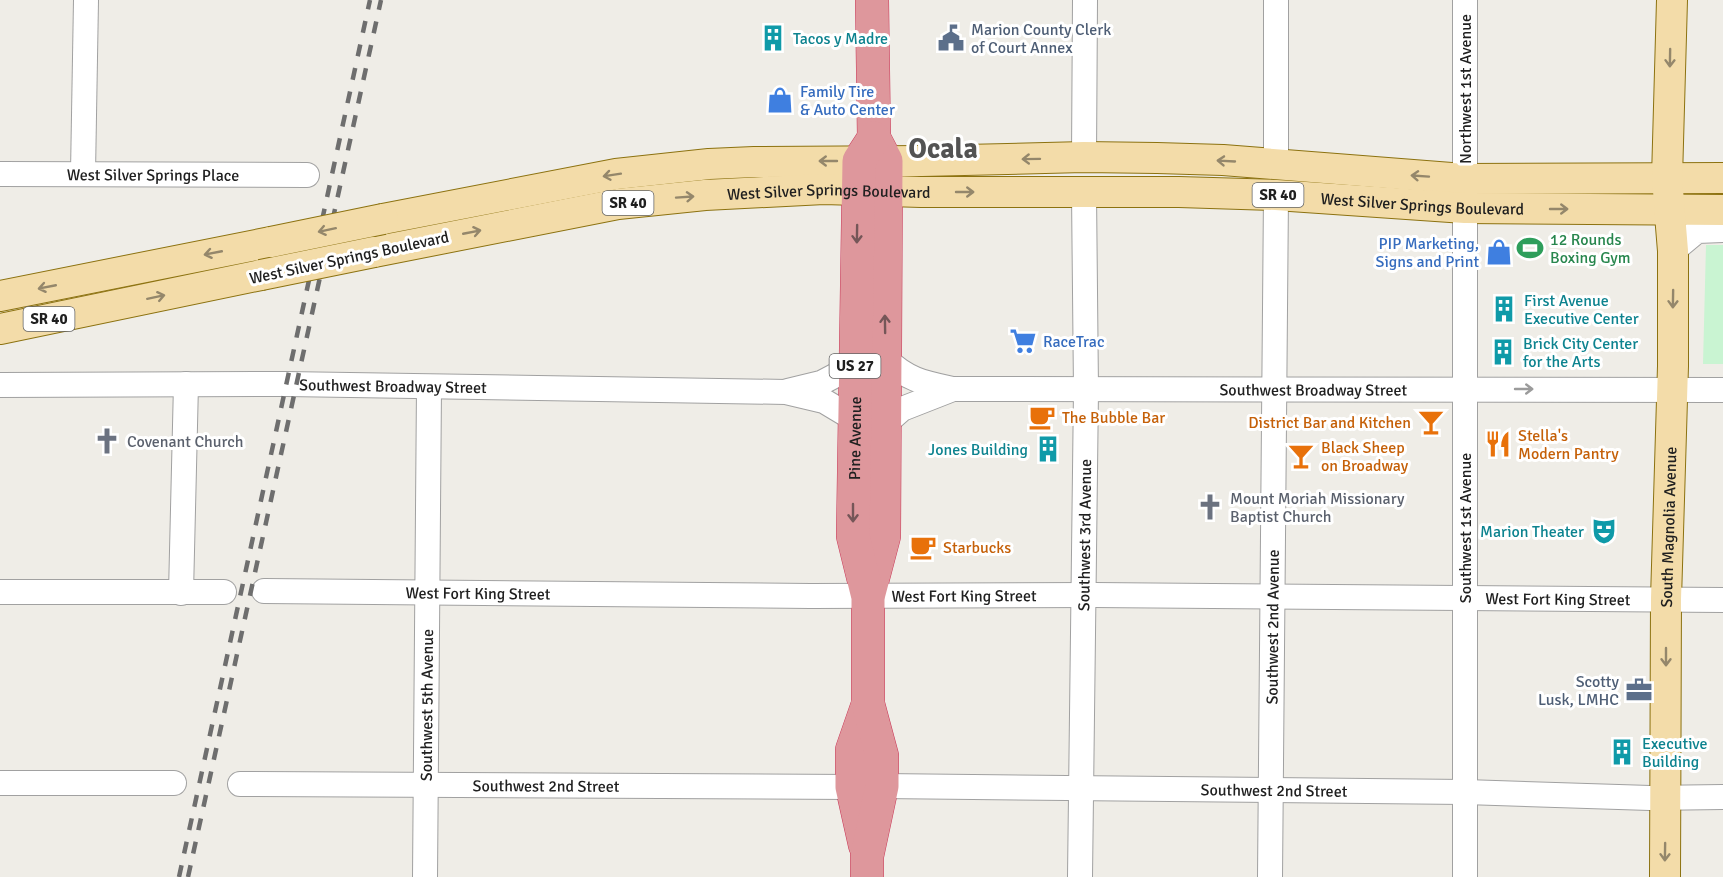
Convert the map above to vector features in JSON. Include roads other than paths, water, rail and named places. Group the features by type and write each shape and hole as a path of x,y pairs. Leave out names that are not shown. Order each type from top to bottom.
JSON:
{"highway":[{"name":"Pine Avenue","path":"867,867 867,786 852,750 868,704 868,597 853,536 870,422 872,0"}],"main road":[{"name":"South Magnolia Avenue","path":"1665,877 1666,599 1673,250 1667,178 1672,0"},
{"name":"West Silver Springs Boulevard","path":"0,296 568,182 627,172 709,164 873,168 1084,157 1212,160 1464,178 1667,178"},
{"path":"1179,192 1205,181 1252,180 1276,164"},
{"name":"West Silver Springs Boulevard","path":"0,328 568,213 660,199 812,190 873,168 921,192 1179,192 1276,195 1465,208 1670,210"},
{"path":"1276,195 1287,182 1297,175 1341,176 1370,172"},
{"name":"SR 40","path":"1667,178 1723,178"},
{"name":"SR 40","path":"1670,210 1723,210"}],"street":[{"path":"83,173 86,0"},
{"path":"1084,157 1085,0"},
{"path":"1276,0 1276,164"},
{"name":"Northwest 1st Avenue","path":"1464,178 1465,0"},
{"name":"West Silver Springs Place","path":"0,174 307,175"},
{"name":"Southwest 1st Avenue","path":"1464,178 1465,877"},
{"name":"Southwest 3rd Avenue","path":"1080,877 1086,390 1084,193"},
{"name":"Southwest 2nd Avenue","path":"1270,877 1276,195"},
{"path":"1673,250 1697,231 1723,230"},
{"name":"Southwest Broadway Street","path":"786,392 821,383 870,357 904,375 953,389 1723,390"},
{"path":"181,593 186,384"},
{"name":"Southwest Broadway Street","path":"0,385 186,384 786,392 824,401 870,422 953,389"},
{"name":"Southwest 5th Avenue","path":"425,877 429,387"},
{"name":"West Fort King Street","path":"264,591 868,597 1084,595 1723,600"},
{"path":"0,592 225,592"},
{"path":"0,783 174,783"},
{"name":"Southwest 2nd Street","path":"240,784 867,786 1723,797"}],"railway":[{"path":"179,877 370,0"},
{"path":"188,877 381,0"}],"place":[{"name":"Tacos y Madre","path":"773,38"},
{"name":"Marion County Clerk of Court Annex","path":"951,38"},
{"name":"Family Tire & Auto Center","path":"780,100"},
{"name":"12 Rounds Boxing Gym","path":"1530,248"},
{"name":"PIP Marketing, Signs and Print","path":"1499,252"},
{"name":"First Avenue Executive Center","path":"1504,309"},
{"name":"RaceTrac","path":"1023,341"},
{"name":"Brick City Center for the Arts","path":"1503,352"},
{"name":"The Bubble Bar","path":"1042,417"},
{"name":"District Bar and Kitchen","path":"1431,422"},
{"name":"Covenant Church","path":"107,441"},
{"name":"Stella's Modern Pantry","path":"1498,444"},
{"name":"Jones Building","path":"1048,449"},
{"name":"Black Sheep on Broadway","path":"1301,456"},
{"name":"Mount Moriah Missionary Baptist Church","path":"1210,507"},
{"name":"Marion Theater","path":"1604,531"},
{"name":"Starbucks","path":"923,547"},
{"name":"Scotty Lusk, LMHC","path":"1639,690"},
{"name":"Executive Building","path":"1622,752"}],"district":[{"name":"Ocala","path":"943,148"}]}
